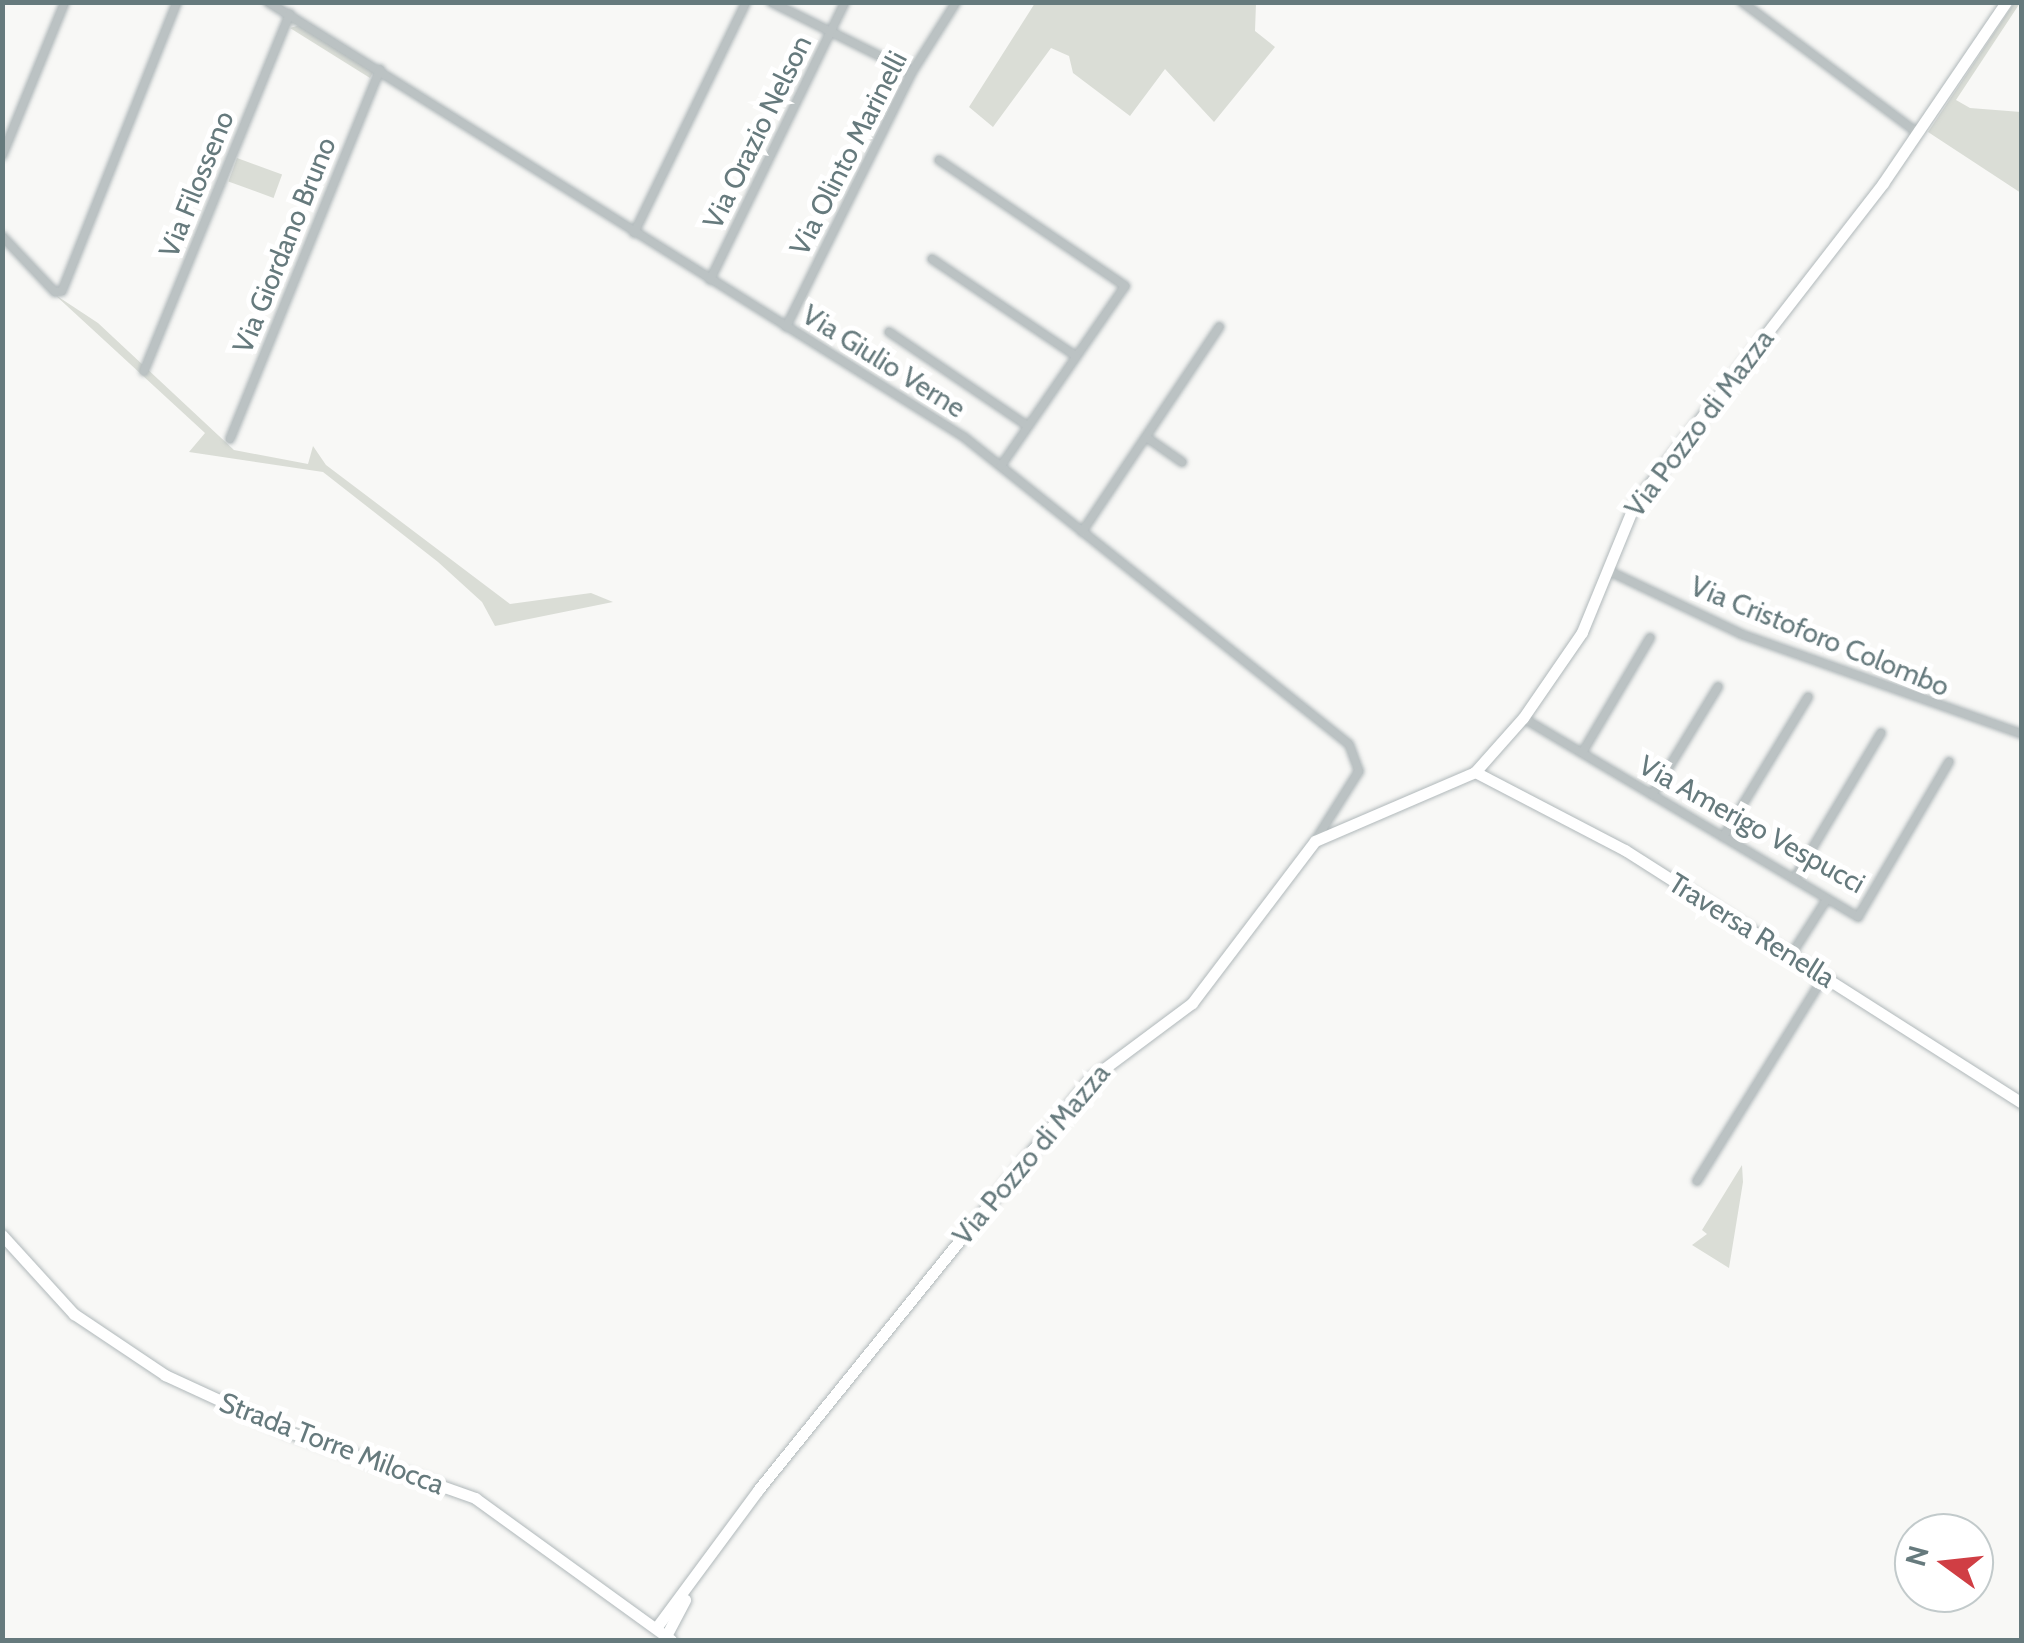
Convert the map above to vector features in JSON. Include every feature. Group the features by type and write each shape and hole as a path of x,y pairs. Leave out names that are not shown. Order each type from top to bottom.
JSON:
{"street":[{"path":"2,156 65,2"},
{"path":"2,236 55,292 62,291 177,2"},
{"name":"Via Giulio Verne","path":"268,2 380,69 486,144 786,327 1002,466 1355,752 1358,771 1315,841"},
{"path":"634,233 746,2"},
{"path":"770,2 912,72"},
{"name":"Via Orazio Nelson","path":"710,280 846,2"},
{"name":"Via Olinto Marinelli","path":"786,327 912,72 956,2"},
{"path":"1742,2 1918,134"},
{"name":"Via Pozzo di Mazza","path":"695,1580 758,1490 1090,1079 1192,1003 1315,841 1475,772 1523,718 1574,647 1635,502 1918,134 2006,2"},
{"name":"Via Filosseno","path":"144,371 290,14"},
{"name":"Via Giordano Bruno","path":"230,438 380,69"},
{"path":"939,160 1125,286 1002,466"},
{"path":"932,259 1076,356"},
{"path":"1082,532 1219,327"},
{"path":"889,332 1028,426"},
{"path":"1146,437 1182,462"},
{"name":"Via Cristoforo Colombo","path":"1607,570 1741,634 2022,734"},
{"path":"1582,753 1650,638"},
{"path":"1652,795 1718,687"},
{"path":"1723,837 1808,697"},
{"name":"Via Amerigo Vespucci","path":"1523,718 1858,917 1949,762"},
{"path":"1794,879 1881,733"},
{"name":"Traversa Renella","path":"1475,772 1625,850 2022,1102"},
{"path":"1792,956 1827,899"},
{"path":"1697,1181 1824,976"},
{"name":"Strada Torre Milocca","path":"2,1235 74,1314 165,1375 286,1431 475,1498 665,1635"},
{"path":"665,1635 670,1610 695,1580"},
{"path":"665,1635 695,1580"},
{"path":"633,1610 670,1610"}],"shaded area":[{"path":"1035,3 1256,3 1255,31 1275,47 1214,122 1165,69 1130,116 1073,73 1069,56 1051,48 993,127 969,107"},
{"path":"2014,3 2020,3 1956,100 1970,108 2021,112 2021,193 1928,132"},
{"path":"300,25 373,72 370,78 290,28"},
{"path":"237,158 282,174 274,198 228,181"},
{"path":"54,294 98,323 234,450 308,464 313,446 326,465 510,604 591,593 613,602 495,626 482,602 438,562 323,472 189,452 205,433"},
{"path":"1742,1165 1743,1182 1729,1268 1692,1245 1707,1234 1702,1230"}]}
